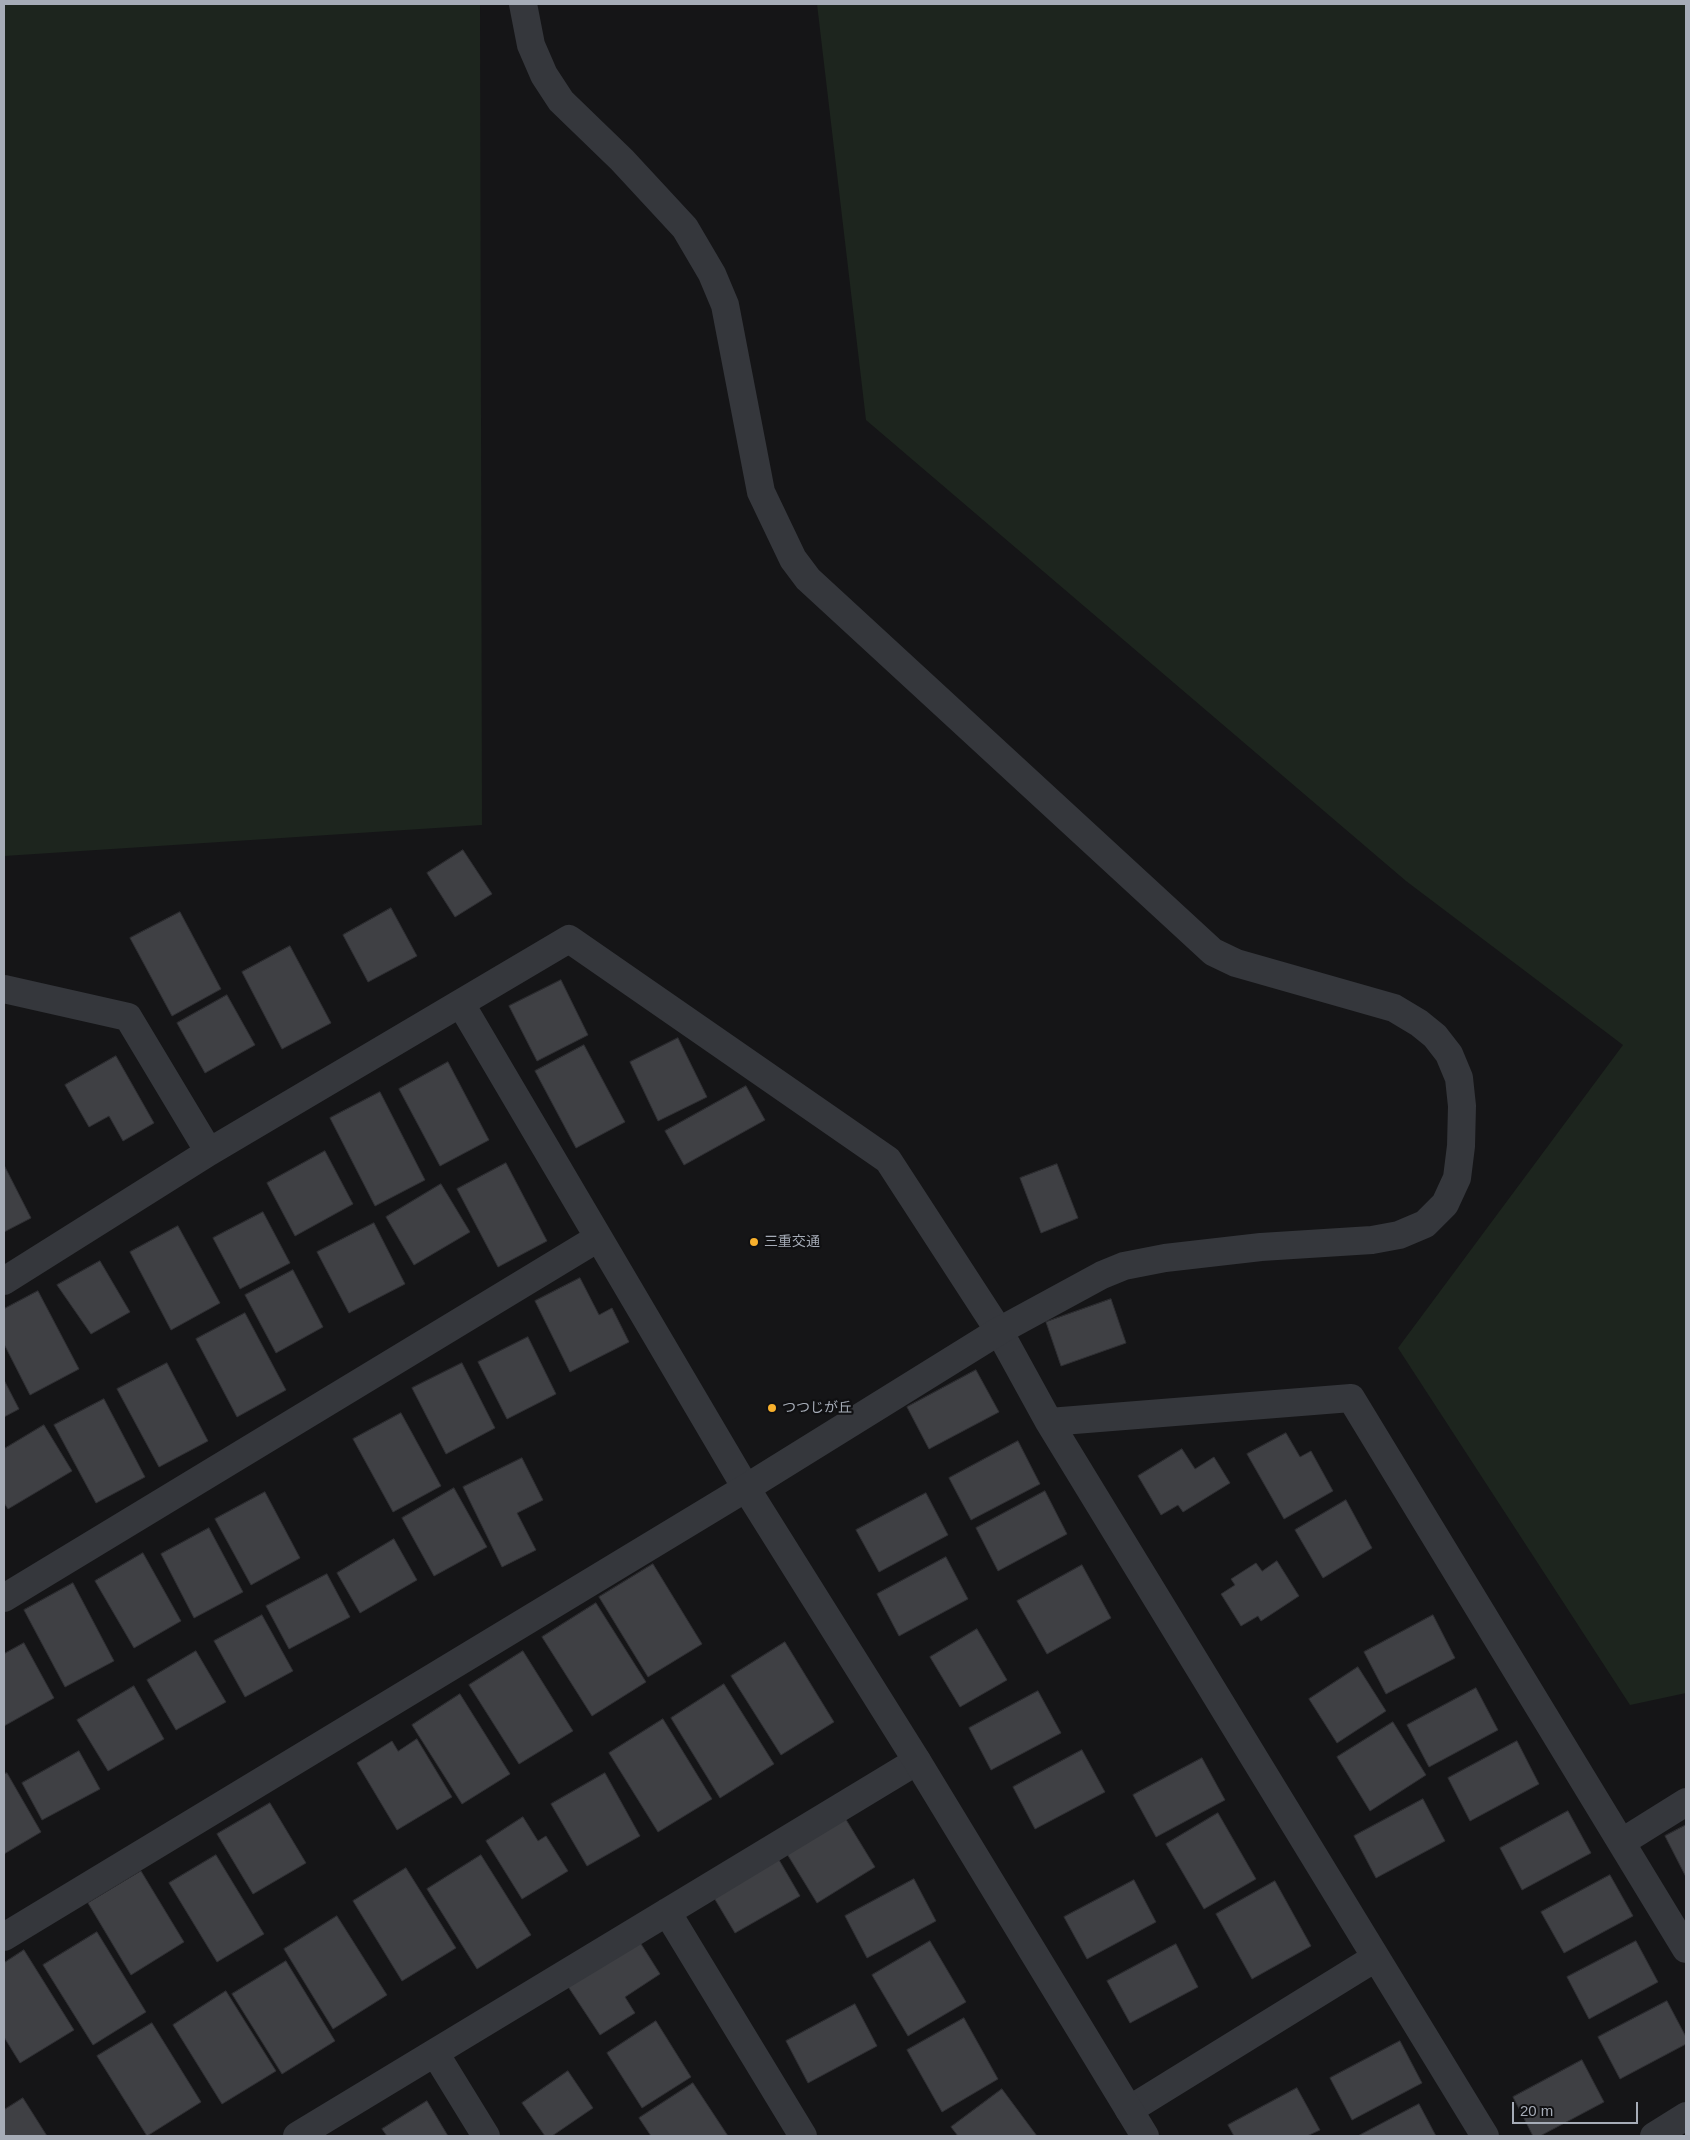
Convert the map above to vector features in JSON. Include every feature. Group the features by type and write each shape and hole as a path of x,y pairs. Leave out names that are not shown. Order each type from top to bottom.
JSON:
{"street":[{"path":"4,1937 746,1488 999,1331 1102,1275 1124,1266 1165,1258 1261,1247 1372,1240 1399,1235 1425,1224 1445,1204 1457,1178 1462,1116 1459,1078 1449,1054 1435,1036 1419,1023 1394,1008 1236,963 1213,952 808,579 793,559 761,492 725,305 712,274 685,228 622,160 561,102 544,75 531,45 523,4"},
{"path":"4,1281 209,1152 569,939 888,1160 999,1331 1049,1422 1485,2136"},
{"path":"4,990 128,1017 209,1152"},
{"path":"461,1004 746,1488 917,1761 1145,2136"},
{"path":"4,1598 598,1238"},
{"path":"1049,1422 1351,1398 1686,1949"},
{"path":"297,2136 917,1761"},
{"path":"1622,1842 1686,1802"},
{"path":"667,1912 803,2136"},
{"path":"1129,2110 1376,1958"},
{"path":"435,2053 486,2136"},
{"path":"1654,2136 1686,2116"}],"shaded area":[{"path":"4,4 480,4 482,825 4,856"},
{"path":"817,4 1686,4 1686,1693 1630,1705 1398,1348 1623,1045 1406,881 866,420"}],"building":[{"path":"463,850 492,894 455,917 427,873"},
{"path":"391,908 417,956 368,982 343,935"},
{"path":"180,912 221,989 172,1016 130,938"},
{"path":"290,946 331,1023 282,1049 242,972"},
{"path":"561,980 588,1035 537,1061 509,1006"},
{"path":"227,995 255,1045 205,1073 177,1023"},
{"path":"678,1038 707,1097 658,1121 630,1062"},
{"path":"584,1045 625,1122 576,1148 535,1071"},
{"path":"116,1056 154,1123 123,1141 109,1116 89,1127 65,1085"},
{"path":"448,1062 489,1140 440,1166 399,1089"},
{"path":"746,1086 765,1120 684,1165 665,1131"},
{"path":"380,1092 425,1180 375,1206 330,1118"},
{"path":"325,1151 353,1204 295,1236 267,1183"},
{"path":"506,1163 547,1241 498,1267 457,1189"},
{"path":"1057,1164 1078,1218 1041,1233 1020,1178"},
{"path":"4,1165 31,1218 4,1232"},
{"path":"441,1184 470,1232 414,1265 386,1217"},
{"path":"263,1212 290,1263 240,1289 213,1238"},
{"path":"374,1223 405,1284 349,1313 317,1252"},
{"path":"178,1226 220,1303 171,1330 130,1252"},
{"path":"100,1261 130,1312 91,1334 57,1285"},
{"path":"293,1270 323,1327 276,1353 245,1295"},
{"path":"580,1278 599,1315 612,1308 629,1342 570,1372 535,1301"},
{"path":"38,1291 79,1369 30,1395 4,1344 4,1309"},
{"path":"1111,1299 1126,1343 1061,1366 1046,1322"},
{"path":"245,1313 286,1390 237,1417 196,1339"},
{"path":"528,1337 556,1394 507,1419 478,1362"},
{"path":"167,1363 208,1441 159,1467 117,1389"},
{"path":"462,1363 495,1428 446,1454 412,1388"},
{"path":"976,1370 999,1412 929,1449 907,1407"},
{"path":"4,1380 19,1409 4,1417"},
{"path":"104,1399 145,1477 96,1503 54,1425"},
{"path":"401,1413 441,1486 393,1512 353,1439"},
{"path":"44,1425 72,1471 8,1509 4,1503 4,1449"},
{"path":"1286,1433 1300,1457 1311,1451 1333,1491 1284,1519 1247,1454"},
{"path":"1018,1441 1040,1484 971,1520 949,1478"},
{"path":"1182,1449 1195,1469 1214,1457 1230,1483 1183,1512 1178,1505 1161,1515 1138,1476"},
{"path":"522,1458 543,1500 517,1513 536,1550 502,1567 463,1487"},
{"path":"454,1488 487,1547 434,1576 402,1518"},
{"path":"1045,1491 1067,1534 998,1571 976,1528"},
{"path":"265,1492 300,1558 251,1585 215,1519"},
{"path":"926,1493 948,1535 879,1572 856,1530"},
{"path":"1346,1500 1372,1548 1323,1578 1295,1530"},
{"path":"209,1528 243,1592 194,1618 161,1554"},
{"path":"394,1539 417,1580 360,1613 337,1573"},
{"path":"143,1553 181,1621 134,1648 95,1581"},
{"path":"946,1557 968,1599 899,1636 877,1594"},
{"path":"1277,1561 1299,1596 1261,1621 1258,1616 1241,1626 1221,1594 1235,1585 1231,1579 1256,1563 1262,1571"},
{"path":"653,1564 702,1644 648,1677 599,1597"},
{"path":"1082,1565 1111,1618 1047,1654 1017,1601"},
{"path":"327,1574 350,1617 289,1649 266,1606"},
{"path":"73,1583 114,1661 65,1687 24,1610"},
{"path":"596,1603 646,1682 592,1716 542,1637"},
{"path":"262,1615 293,1671 245,1697 214,1641"},
{"path":"1433,1615 1455,1658 1386,1694 1364,1652"},
{"path":"977,1629 1007,1680 960,1707 930,1657"},
{"path":"785,1642 834,1722 781,1755 731,1676"},
{"path":"24,1643 54,1698 4,1726 4,1654"},
{"path":"196,1651 226,1702 176,1730 147,1680"},
{"path":"523,1651 573,1731 519,1764 469,1685"},
{"path":"1358,1667 1386,1711 1337,1743 1309,1699"},
{"path":"724,1684 774,1764 720,1798 671,1718"},
{"path":"134,1686 164,1739 108,1771 77,1720"},
{"path":"1476,1688 1498,1730 1429,1767 1407,1725"},
{"path":"1038,1691 1061,1733 991,1770 969,1728"},
{"path":"460,1694 510,1774 462,1804 412,1725"},
{"path":"663,1719 712,1799 658,1832 609,1753"},
{"path":"1393,1722 1426,1775 1370,1811 1337,1757"},
{"path":"417,1739 452,1797 397,1830 357,1763 392,1741 398,1751"},
{"path":"1517,1741 1539,1784 1470,1821 1448,1778"},
{"path":"1082,1750 1105,1792 1035,1829 1013,1787"},
{"path":"79,1751 100,1789 42,1820 22,1783"},
{"path":"1202,1758 1225,1800 1156,1837 1133,1795"},
{"path":"7,1773 41,1832 4,1854 4,1774"},
{"path":"605,1773 640,1836 587,1866 551,1804"},
{"path":"1423,1799 1445,1841 1376,1878 1354,1836"},
{"path":"270,1803 306,1863 253,1894 217,1834"},
{"path":"1568,1811 1591,1853 1522,1890 1500,1848"},
{"path":"842,1813 875,1867 817,1903 784,1849"},
{"path":"1218,1813 1256,1879 1204,1909 1166,1844"},
{"path":"523,1817 538,1841 546,1836 568,1871 522,1899 486,1841"},
{"path":"1686,1825 1686,1877 1665,1836"},
{"path":"775,1853 800,1896 735,1933 710,1891"},
{"path":"216,1855 264,1934 217,1962 169,1883"},
{"path":"481,1855 531,1935 477,1969 427,1889"},
{"path":"406,1868 456,1948 402,1981 353,1901"},
{"path":"141,1871 184,1942 131,1975 88,1903"},
{"path":"1610,1875 1633,1916 1564,1953 1541,1912"},
{"path":"914,1879 936,1921 867,1958 845,1916"},
{"path":"1134,1880 1156,1922 1087,1959 1064,1917"},
{"path":"1275,1881 1311,1946 1252,1979 1216,1914"},
{"path":"337,1916 387,1995 333,2029 284,1949"},
{"path":"97,1932 146,2012 93,2045 43,1965"},
{"path":"636,1936 660,1974 625,1997 635,2013 600,2035 565,1982"},
{"path":"930,1941 966,2002 908,2036 872,1975"},
{"path":"1636,1941 1658,1982 1589,2019 1567,1977"},
{"path":"1176,1944 1198,1987 1130,2023 1107,1981"},
{"path":"24,1950 74,2030 20,2063 4,2037 4,1963"},
{"path":"286,1961 335,2041 282,2074 232,1994"},
{"path":"226,1991 276,2071 222,2104 173,2025"},
{"path":"1667,2001 1686,2037 1686,2044 1620,2079 1598,2037"},
{"path":"855,2004 877,2046 808,2083 786,2041"},
{"path":"964,2018 998,2079 942,2112 907,2050"},
{"path":"656,2021 691,2077 642,2108 607,2053"},
{"path":"152,2023 201,2102 147,2136 97,2056"},
{"path":"1400,2041 1422,2083 1352,2120 1330,2078"},
{"path":"1582,2060 1604,2102 1540,2136 1533,2136 1513,2097"},
{"path":"568,2071 593,2108 552,2136 545,2136 522,2103"},
{"path":"693,2083 728,2136 651,2136 639,2118"},
{"path":"1297,2088 1320,2130 1307,2136 1234,2136 1228,2125"},
{"path":"1002,2089 1037,2136 958,2136 951,2127"},
{"path":"23,2098 47,2136 4,2136 4,2110"},
{"path":"427,2101 448,2136 387,2136 382,2129"},
{"path":"1419,2104 1436,2136 1358,2136"}],"place":[{"name":"三重交通","path":"754,1242"},
{"name":"つつじが丘","path":"772,1408"}]}
